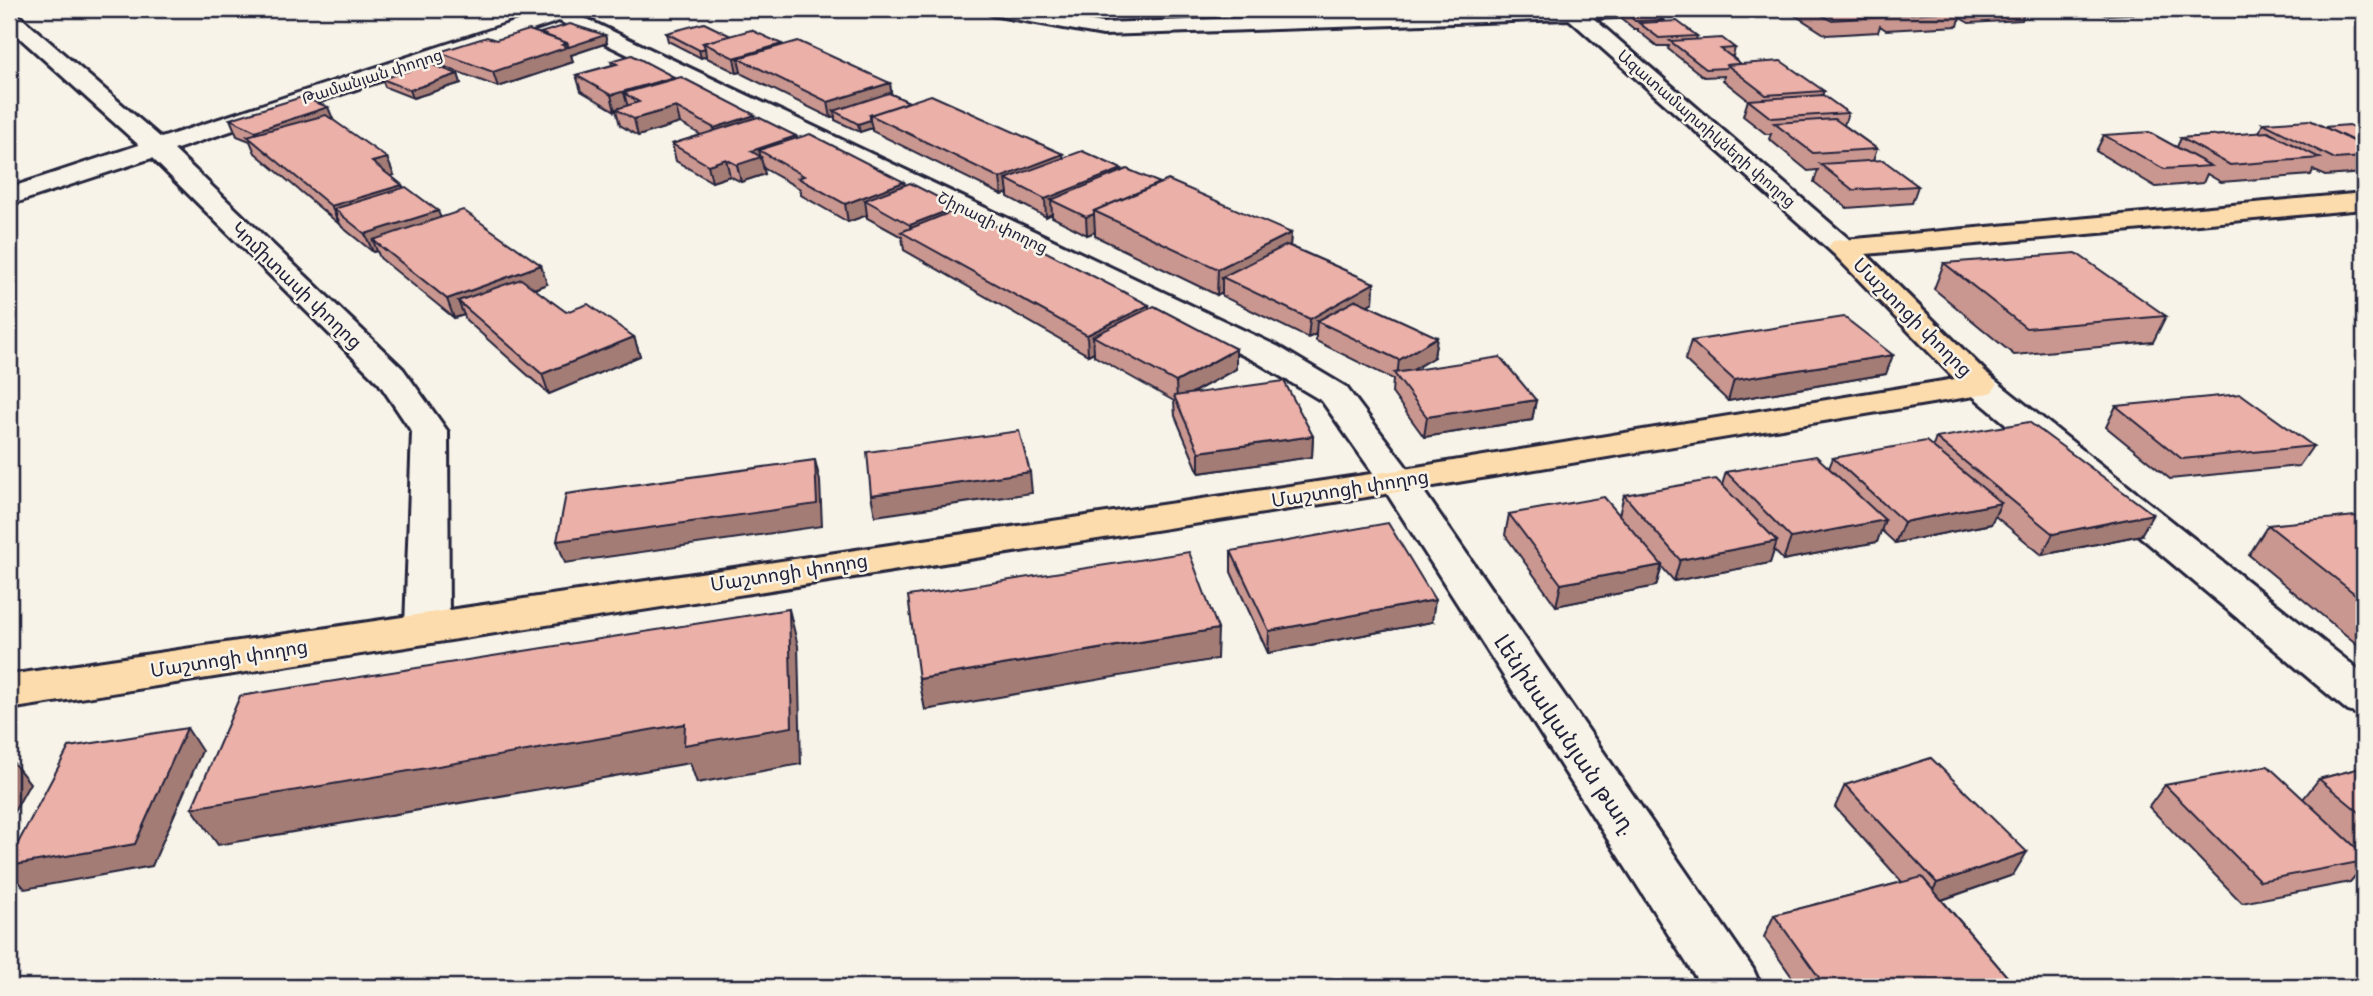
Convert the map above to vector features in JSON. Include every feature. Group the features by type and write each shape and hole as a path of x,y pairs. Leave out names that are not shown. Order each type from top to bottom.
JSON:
{"main road":[{"name":"Մաշտոցի փողոց","path":"1843,247 2364,201"},
{"name":"Մաշտոցի փողոց","path":"1843,247 1980,385"},
{"name":"Մաշտոցի փողոց","path":"9,692 1398,481 1980,385"}],"street":[{"path":"992,9 1103,29 1671,9"},
{"name":"Թամանյան փողոց","path":"9,197 562,10"},
{"name":"Շիրազի փողոց","path":"562,10 1267,354 1334,394 1398,481"},
{"name":"Ազատամարտիկների փողոց","path":"1573,11 1843,247"},
{"name":"Կոմիտասի փողոց","path":"9,17 157,148 391,376 430,432 427,627"},
{"path":"1980,385 2364,699"},
{"name":"Լենինականյան թաղ.","path":"1398,481 1733,987"}],"building":[{"path":"1812,9 1868,9 1882,17 1830,20"},
{"path":"1880,9 1959,9 1963,11 1890,15"},
{"path":"1650,10 1663,20 1635,21 1624,11"},
{"path":"1677,21 1697,36 1659,38 1639,23"},
{"path":"704,23 731,36 703,43 705,48 699,50 666,33"},
{"path":"570,24 605,35 569,47 567,43 540,33"},
{"path":"529,30 567,43 562,45 568,47 493,72 439,52 487,37 496,40"},
{"path":"751,30 782,44 734,58 703,43"},
{"path":"1722,38 1735,48 1721,49 1741,64 1706,69 1670,41"},
{"path":"798,41 890,83 828,102 738,58"},
{"path":"632,55 674,77 611,95 576,75 617,64 611,61"},
{"path":"1781,61 1824,91 1766,95 1727,65"},
{"path":"430,64 458,74 410,90 382,79"},
{"path":"681,77 755,115 714,128 676,107 634,119 616,109 639,102 624,93"},
{"path":"889,93 909,102 870,115 870,120 858,124 834,111"},
{"path":"931,95 1063,154 1000,178 870,115"},
{"path":"1823,95 1848,113 1771,118 1748,100"},
{"path":"302,97 328,107 255,131 230,119"},
{"path":"326,115 387,158 372,162 402,185 331,206 247,136"},
{"path":"758,117 796,136 751,151 761,157 737,165 726,159 708,165 672,144"},
{"path":"1835,119 1877,149 1813,153 1774,123"},
{"path":"2310,120 2364,146 2364,157 2335,159 2263,123"},
{"path":"2349,125 2364,132 2364,146 2324,127"},
{"path":"2149,132 2211,166 2164,169 2104,135"},
{"path":"2268,132 2320,158 2230,165 2181,138"},
{"path":"810,134 904,182 845,204 798,178 804,176 759,150"},
{"path":"1082,151 1122,169 1045,199 1006,179"},
{"path":"1883,160 1918,186 1853,190 1820,164"},
{"path":"1127,169 1160,183 1094,211 1094,214 1086,217 1051,200"},
{"path":"1168,180 1291,233 1218,269 1094,211"},
{"path":"910,183 957,207 910,225 865,200"},
{"path":"406,187 438,211 365,234 334,209"},
{"path":"961,208 1149,305 1087,335 901,232"},
{"path":"463,210 541,265 447,299 373,240"},
{"path":"1287,245 1374,283 1310,319 1222,277"},
{"path":"2076,253 2166,316 2026,328 1944,263"},
{"path":"521,279 566,312 588,304 634,337 542,374 458,301"},
{"path":"1356,300 1437,337 1399,360 1317,321"},
{"path":"1154,306 1236,349 1176,382 1093,336"},
{"path":"1844,317 1893,355 1734,380 1691,341"},
{"path":"1500,357 1536,400 1427,417 1394,373"},
{"path":"1284,381 1313,436 1199,452 1174,396"},
{"path":"2241,394 2313,446 2182,459 2116,406"},
{"path":"2029,422 2153,514 2053,534 1936,438"},
{"path":"1019,431 1030,472 871,495 867,452"},
{"path":"1926,441 2001,503 1904,522 1833,458"},
{"path":"1816,456 1885,520 1791,538 1726,472"},
{"path":"815,460 817,504 557,541 566,494"},
{"path":"1716,479 1777,541 1680,560 1624,495"},
{"path":"1604,497 1662,565 1561,584 1509,514"},
{"path":"2355,516 2364,523 2364,601 2268,525"},
{"path":"1388,523 1435,600 1269,631 1231,551"},
{"path":"1189,552 1218,629 919,679 908,596"},
{"path":"789,609 792,727 684,745 685,724 192,808 240,696"},
{"path":"187,728 135,844 9,866 9,860 69,747"},
{"path":"1931,758 2027,852 1937,883 1845,785"},
{"path":"2268,766 2364,855 2364,861 2260,881 2165,785"},
{"path":"2364,767 2364,816 2319,779"},
{"path":"1922,877 2016,987 1826,987 1774,915"}]}
